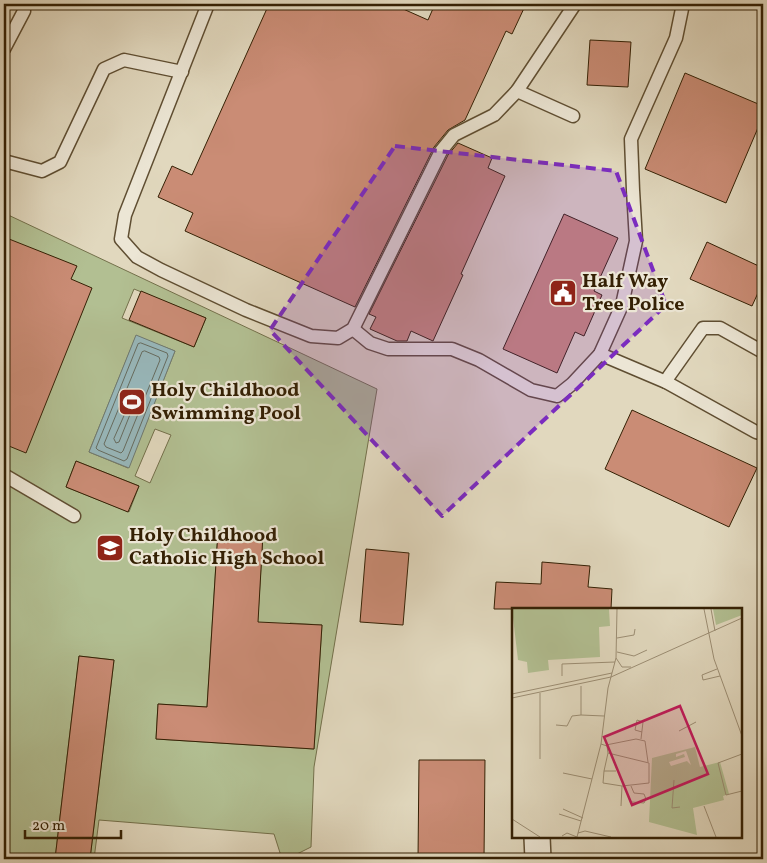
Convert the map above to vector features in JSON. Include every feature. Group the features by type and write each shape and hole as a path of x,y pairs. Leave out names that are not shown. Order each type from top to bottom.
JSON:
{"street":[{"path":"537,838 538,859"}],"lane":[{"path":"208,4 125,215 121,239 137,257 246,310 311,336 338,338 354,329 441,151 454,134 494,115 517,92 574,4"},
{"path":"354,329 370,343 388,349 452,350 479,360 530,390 557,396 572,384 600,354 622,305 636,241 631,139 676,38 683,4"},
{"path":"4,49 24,11"},
{"path":"4,161 42,171 60,162 104,69 124,60 182,72"},
{"path":"517,92 573,116"},
{"path":"666,382 703,328 720,328 763,352"},
{"path":"600,354 666,382 756,432 763,434"},
{"path":"4,475 74,516"}],"highlighted area":[{"path":"395,146 616,171 666,305 442,516 270,330"}],"green space":[{"name":"Holy Childhood Catholic High School","path":"4,213 377,389 314,767 311,847 287,859 282,859 274,834 99,820 94,859 90,859 114,660 79,656 55,859 4,859","holes":["134,289 206,318 194,347 122,318","136,336 175,351 128,468 89,452","155,429 171,435 150,483 135,476","76,461 139,486 129,512 66,487","218,531 263,535 252,713 284,715 290,623 322,625 314,749 156,739 158,704 207,707"]}],"water":[{"name":"Holy Childhood Swimming Pool","path":"136,335 175,351 129,468 89,452"}],"building":[{"path":"269,4 392,4 428,20 435,4 526,4 512,34 506,31 465,120 448,130 434,147 355,307 185,231 193,213 158,197 172,166 192,175"},
{"path":"590,40 631,42 628,87 587,85"},
{"path":"685,73 763,106 763,116 726,203 645,169"},
{"path":"458,143 492,158 488,168 505,176 433,341 411,331 407,341 397,341 370,329 376,317 369,314 448,155"},
{"name":"Half Way Tree Police","path":"564,214 618,238 594,291 602,295 584,336 575,332 557,373 503,349"},
{"path":"4,237 77,266 71,279 92,288 26,453 4,444"},
{"path":"707,242 763,268 763,282 752,306 690,279"},
{"path":"141,291 206,318 194,347 129,320"},
{"path":"632,410 757,468 729,527 605,469"},
{"path":"76,461 139,486 128,512 66,487"},
{"path":"218,531 263,534 258,622 322,625 314,749 156,739 158,704 207,707"},
{"path":"366,549 409,553 403,625 360,622"},
{"path":"542,562 590,566 588,587 612,589 611,608 494,609 496,582 541,584"},
{"path":"79,656 114,660 90,859 55,859"},
{"path":"419,760 485,760 484,859 418,859"}],"place":[{"name":"Half Way Tree Police","path":"563,293"},
{"name":"Holy Childhood Swimming Pool","path":"132,402"},
{"name":"Holy Childhood Catholic High School","path":"110,548"}]}
